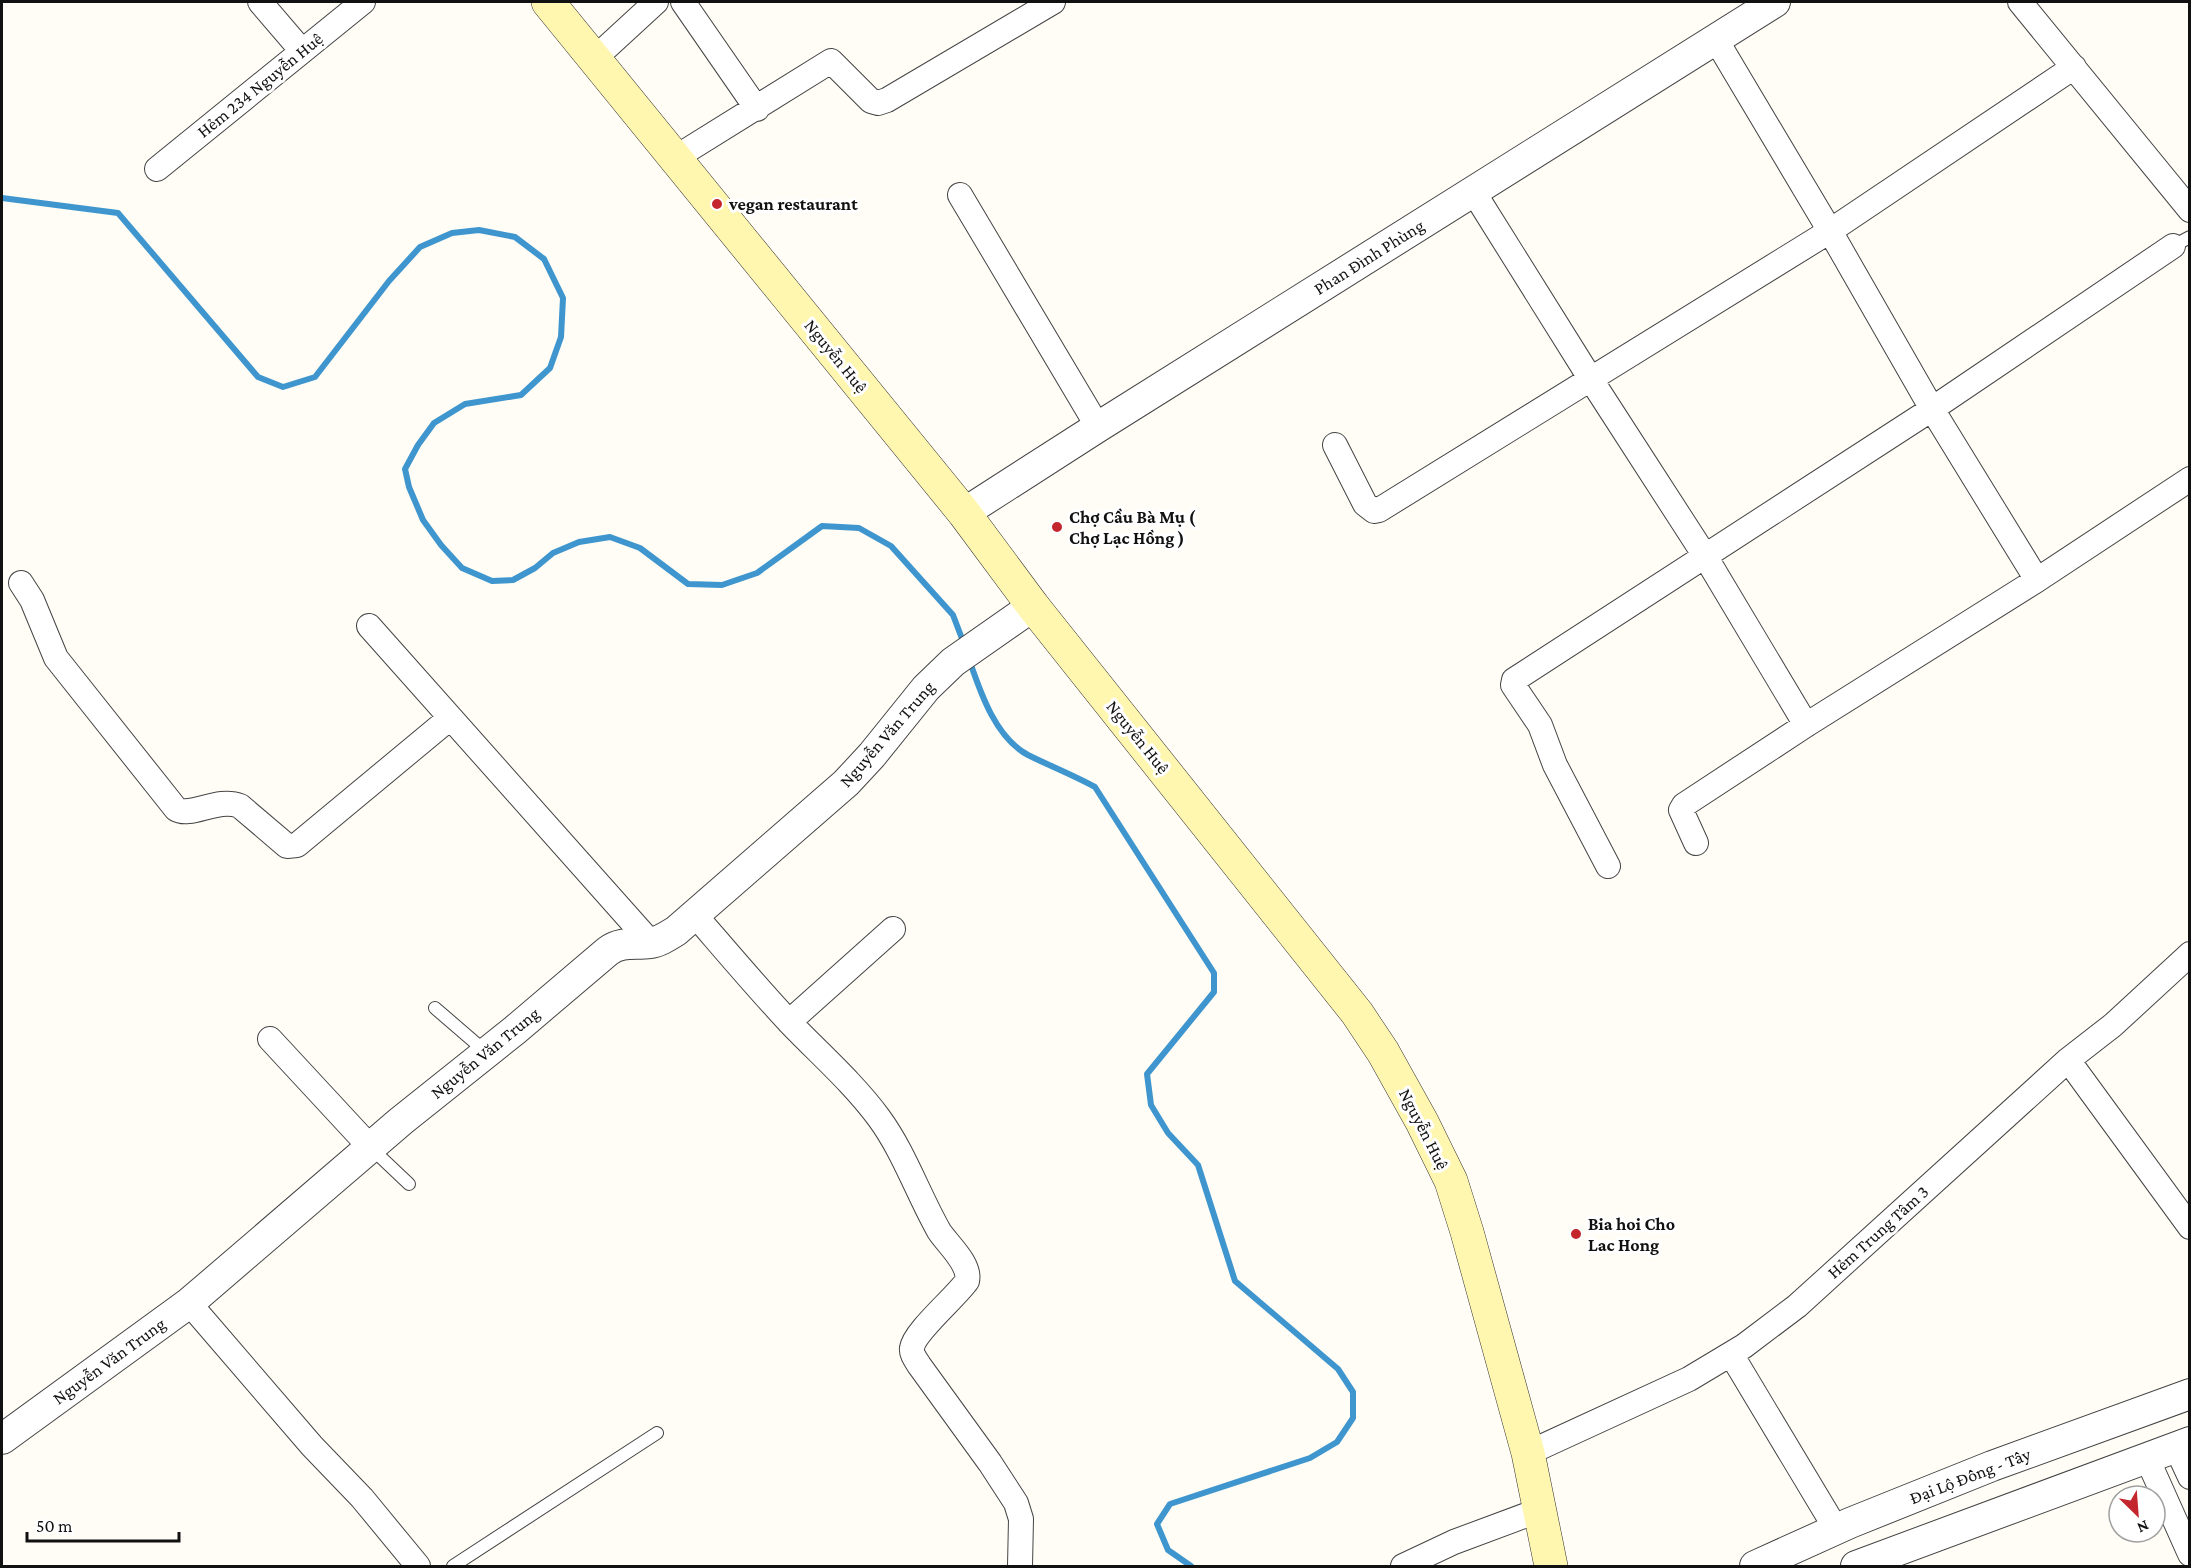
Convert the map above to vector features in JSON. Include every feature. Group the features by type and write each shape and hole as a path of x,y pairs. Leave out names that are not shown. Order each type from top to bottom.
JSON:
{"main road":[{"name":"Nguyễn Huệ","path":"548,2 964,513 1033,606 1358,1013 1383,1052 1422,1122 1451,1181 1528,1452 1551,1566"}],"street":[{"path":"260,2 302,51"},
{"name":"Hẻm 234 Nguyễn Huệ","path":"158,169 363,2"},
{"path":"594,59 656,2"},
{"path":"683,2 757,109"},
{"path":"675,158 831,61 871,101 878,103 887,100 1053,2"},
{"name":"Phan Đình Phùng","path":"964,513 1775,2"},
{"path":"2020,2 2190,210"},
{"path":"1715,38 1830,231 1932,409 2037,580"},
{"path":"1335,445 1365,504 1374,511 1379,510 1830,231 2074,67"},
{"path":"1473,191 1705,556 1806,725"},
{"path":"960,195 1098,427"},
{"path":"1608,866 1555,765 1540,725 1514,685 1514,680 1932,409 2181,242"},
{"path":"1696,843 1681,810 1684,805 1806,725 2037,580 2190,479"},
{"path":"21,583 32,600 56,658 176,809 184,812 221,803 231,803 240,807 287,846 297,845 450,718"},
{"name":"Nguyễn Văn Trung","path":"2,1439 189,1303 401,1121 487,1053 615,946 629,943 651,943 676,931 846,783 872,755 926,688 953,662 1033,606"},
{"path":"369,626 651,943"},
{"path":"695,915 789,1022 880,1119 925,1206 965,1267 967,1281 919,1335 912,1348 913,1355 1016,1503 1021,1520 1020,1566"},
{"path":"789,1022 893,929"},
{"name":"Hẻm Trung Tâm 3","path":"1528,1452 1689,1379 1731,1354 1797,1306 2068,1059 2113,1024 2190,954"},
{"path":"270,1039 371,1148"},
{"path":"2068,1059 2190,1227"},
{"path":"189,1303 312,1446 362,1498 418,1566"},
{"path":"1731,1354 1836,1529"},
{"name":"Đại Lộ Đông - Tây","path":"1755,1566 1836,1529 1992,1466 2190,1394"},
{"path":"1857,1566 2183,1444 2190,1477"},
{"path":"2147,1458 2190,1554"},
{"path":"1403,1566 1454,1542 1540,1510"}],"lane":[{"path":"435,1008 487,1053"},
{"path":"371,1148 409,1184"},
{"path":"453,1566 657,1433"}],"waterway":[{"path":"2,198 118,213 258,377 283,387 315,377 389,281 420,247 452,233 479,230 515,237 544,259 563,298 561,337 550,368 521,395 465,404 434,423 418,445 405,469 409,487 423,520 462,568 492,581 513,580 535,568 553,553 579,542 610,537 640,548 688,584 722,585 757,573 822,526 859,528 891,546 953,615 964,644"},
{"path":"970,662 991,714 1007,738 1028,755 1095,787 1214,973 1214,992 1147,1074 1151,1105 1168,1133 1198,1165 1235,1281 1338,1369 1353,1392 1353,1418 1337,1442 1310,1458 1170,1504 1157,1524 1168,1550 1191,1566"}],"place":[{"name":"vegan restaurant","path":"717,204"},
{"name":"Chợ Cầu Bà Mụ ( Chợ Lạc Hồng )","path":"1057,527"},
{"name":"Bia hoi Cho Lac Hong","path":"1576,1234"}]}
